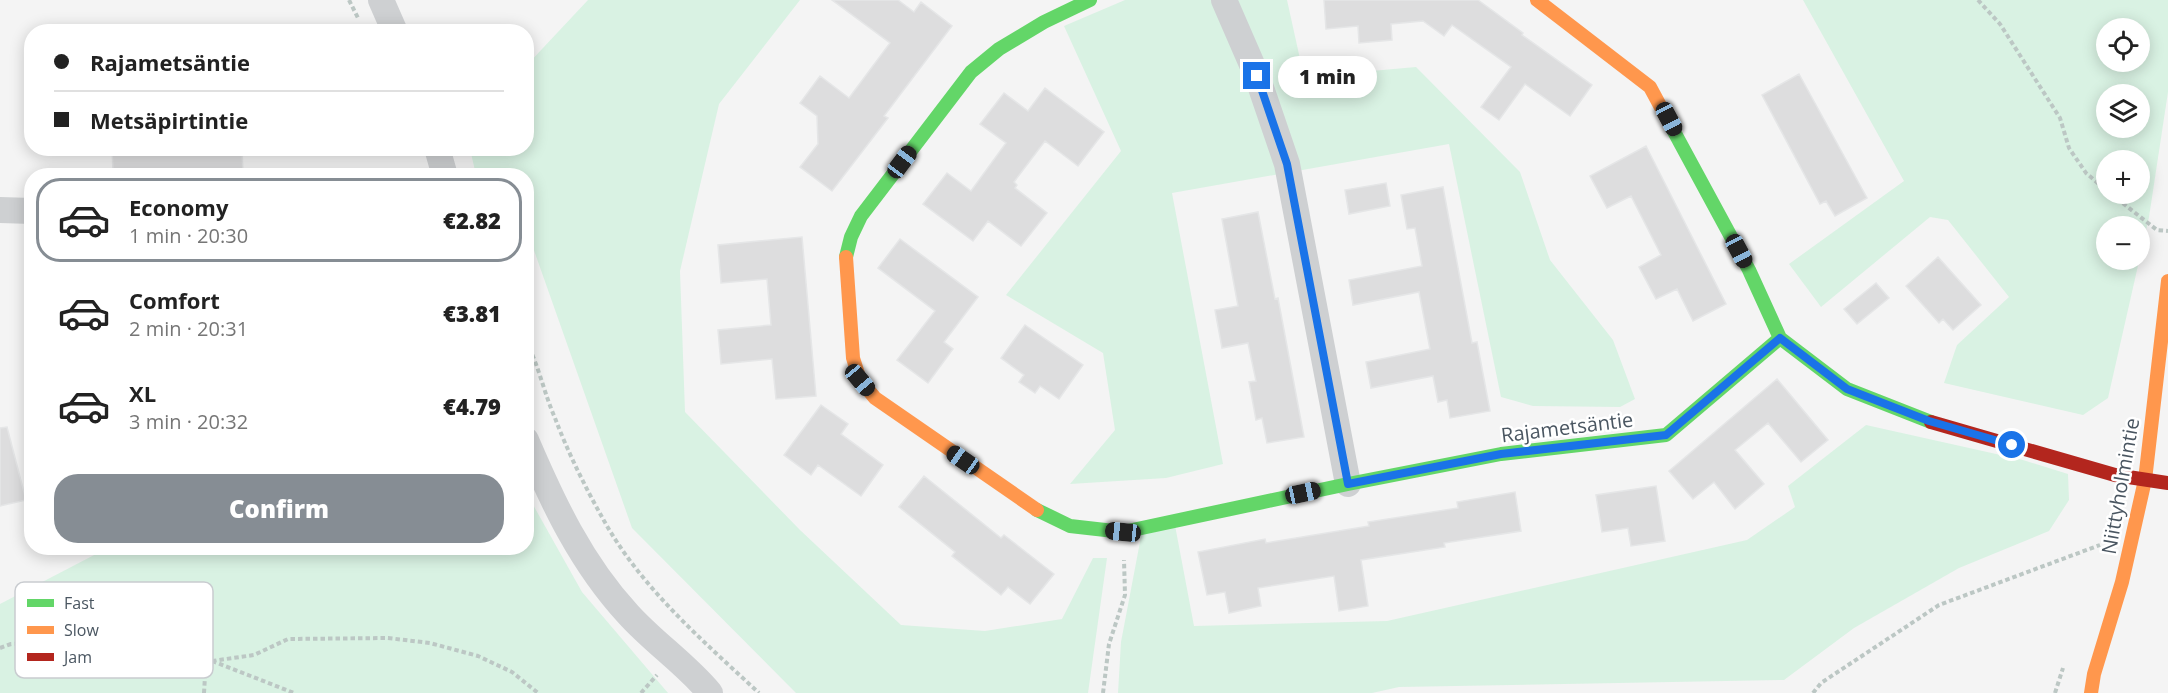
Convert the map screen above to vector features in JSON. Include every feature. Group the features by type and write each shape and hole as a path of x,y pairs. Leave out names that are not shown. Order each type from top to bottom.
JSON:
{"street":[{"path":"381,0 392,24"},
{"name":"Rajametsäntie","path":"1090,0 1044,22 999,50 971,72 861,216 853,230 846,260 853,358 860,380 875,398 1034,509 1070,526 1123,532 1501,454 1666,435 1780,338"},
{"path":"1224,0 1257,76 1287,164 1348,484"},
{"path":"1537,0 1650,87 1749,270 1780,338 1847,389 1929,421 2115,475 2168,483"},
{"path":"0,210 24,211"},
{"name":"Niittyholmintie","path":"2091,693 2094,674 2122,582 2145,480 2168,281"},
{"path":"534,457 570,535 600,582 629,615 710,693"}],"path":[{"path":"349,0 361,24"},
{"path":"1978,0 2000,24 2060,118 2069,148 2086,173 2096,182"},
{"path":"2124,204 2157,230 2168,231"},
{"path":"534,356 555,418 602,518 630,563 672,610 759,693"},
{"path":"1103,693 1109,644 1125,595 1123,532"},
{"path":"2097,557 2103,534"},
{"path":"1813,693 1821,683 1939,605 2101,545"},
{"path":"213,662 254,655 288,639 388,638 430,643 478,656 512,672 537,693"},
{"path":"0,648 15,644"},
{"path":"2055,693 2066,659"},
{"path":"213,662 294,693"},
{"path":"204,693 205,678"}],"green space":[{"path":"588,0 800,0 719,104 680,271 685,412 800,530 901,625 985,631 1062,619 1093,558 1107,558 1088,693 796,693 632,528 534,250 534,168 474,168 472,156 534,156 534,58"},
{"path":"1125,0 1287,0 1304,77 1416,67 1520,172 1550,260 1613,340 1635,399 1620,407 1533,406 1501,397 1449,144 1172,193 1223,464 1166,478 1070,484 1115,430 1103,353 1006,295 1121,151 1064,26"},
{"path":"1803,0 2168,0 2168,92 2149,216 2096,216 2096,270 2137,270 2108,398 2083,415 1944,383 1957,345 2009,297 1948,220 1930,217 1821,307 1789,264 1904,181"},
{"path":"1866,425 2023,460 2068,474 2069,500 2049,531 1959,568 1854,628 1784,680 1399,687 1372,693 1118,693 1121,642 1143,526 1174,520 1194,626 1387,621 1747,540 1795,507 1788,486"},
{"path":"534,506 582,592 668,693 0,693 0,604 15,596 15,678 213,678 213,582 42,582 94,555 534,555"}],"building":[{"path":"832,0 898,0 914,12 921,2 952,26 884,116 888,118 832,191 800,167 818,144 817,116 800,103 820,76 849,98 890,43"},
{"path":"1324,0 1478,0 1592,85 1570,116 1525,84 1499,120 1481,107 1511,67 1452,25 1444,36 1423,21 1391,24 1392,40 1359,43 1358,26 1326,29"},
{"path":"1799,74 1867,198 1835,216 1826,201 1820,204 1762,95"},
{"path":"1045,88 1104,132 1078,166 1045,141 1014,182 1017,185 1015,188 1047,213 1021,246 988,221 973,241 923,204 947,173 971,191 1006,143 980,124 1004,93 1028,111"},
{"path":"1646,146 1726,304 1693,321 1677,289 1656,299 1639,267 1661,255 1631,196 1607,208 1590,176"},
{"path":"112,156 242,156 243,168 113,168"},
{"path":"1386,183 1390,206 1349,214 1345,190"},
{"path":"1443,187 1472,343 1477,342 1490,411 1450,418 1447,400 1438,402 1433,376 1371,388 1366,362 1430,349 1419,292 1353,305 1349,280 1422,266 1415,228 1407,229 1401,195"},
{"path":"1258,212 1275,299 1278,298 1304,437 1267,443 1262,418 1256,420 1249,382 1256,381 1248,343 1222,348 1215,310 1238,306 1222,219"},
{"path":"802,237 816,396 776,399 772,359 721,364 718,330 771,325 767,279 721,283 718,245"},
{"path":"900,239 978,297 944,342 953,349 928,383 897,360 935,311 878,268"},
{"path":"1938,257 1981,305 1953,330 1943,319 1939,323 1906,286"},
{"path":"1876,283 1889,298 1857,324 1844,309"},
{"path":"1025,325 1083,365 1059,399 1040,386 1035,393 1019,382 1024,375 1001,358"},
{"path":"1777,379 1828,440 1801,462 1768,423 1735,450 1764,484 1735,509 1714,482 1693,499 1669,471"},
{"path":"821,405 848,424 841,434 883,465 861,496 818,465 811,475 784,455"},
{"path":"7,427 24,492 24,500 0,506 0,428"},
{"path":"924,476 1001,538 1004,535 1054,574 1030,604 1008,587 1001,595 952,556 955,552 899,507"},
{"path":"1656,486 1665,541 1631,546 1628,528 1602,532 1596,495"},
{"path":"1515,492 1521,531 1444,543 1445,547 1361,560 1368,606 1339,611 1334,576 1258,588 1261,606 1229,613 1225,592 1207,595 1198,552 1265,539 1266,543 1369,526 1368,522 1458,508 1457,502"}],"traffic: fast":[{"path":"846,257 851,237 861,216 971,72 999,49 1044,22 1090,0"},
{"path":"1671,126 1749,270 1780,338 1847,389 1931,422"},
{"path":"1037,510 1070,526 1123,532 1501,454 1666,435 1780,338"}],"traffic: slow":[{"path":"1537,0 1650,87 1671,126"},
{"path":"846,257 853,358 860,380 875,398 1037,510"},
{"path":"2091,693 2094,674 2122,582 2145,480 2168,281"}],"traffic: jam":[{"path":"1931,422 2115,475 2168,483"}],"route":[{"path":"1257,76 1287,164 1348,484 1501,454 1666,435 1780,338 1847,389 1929,421 2012,445"}]}
